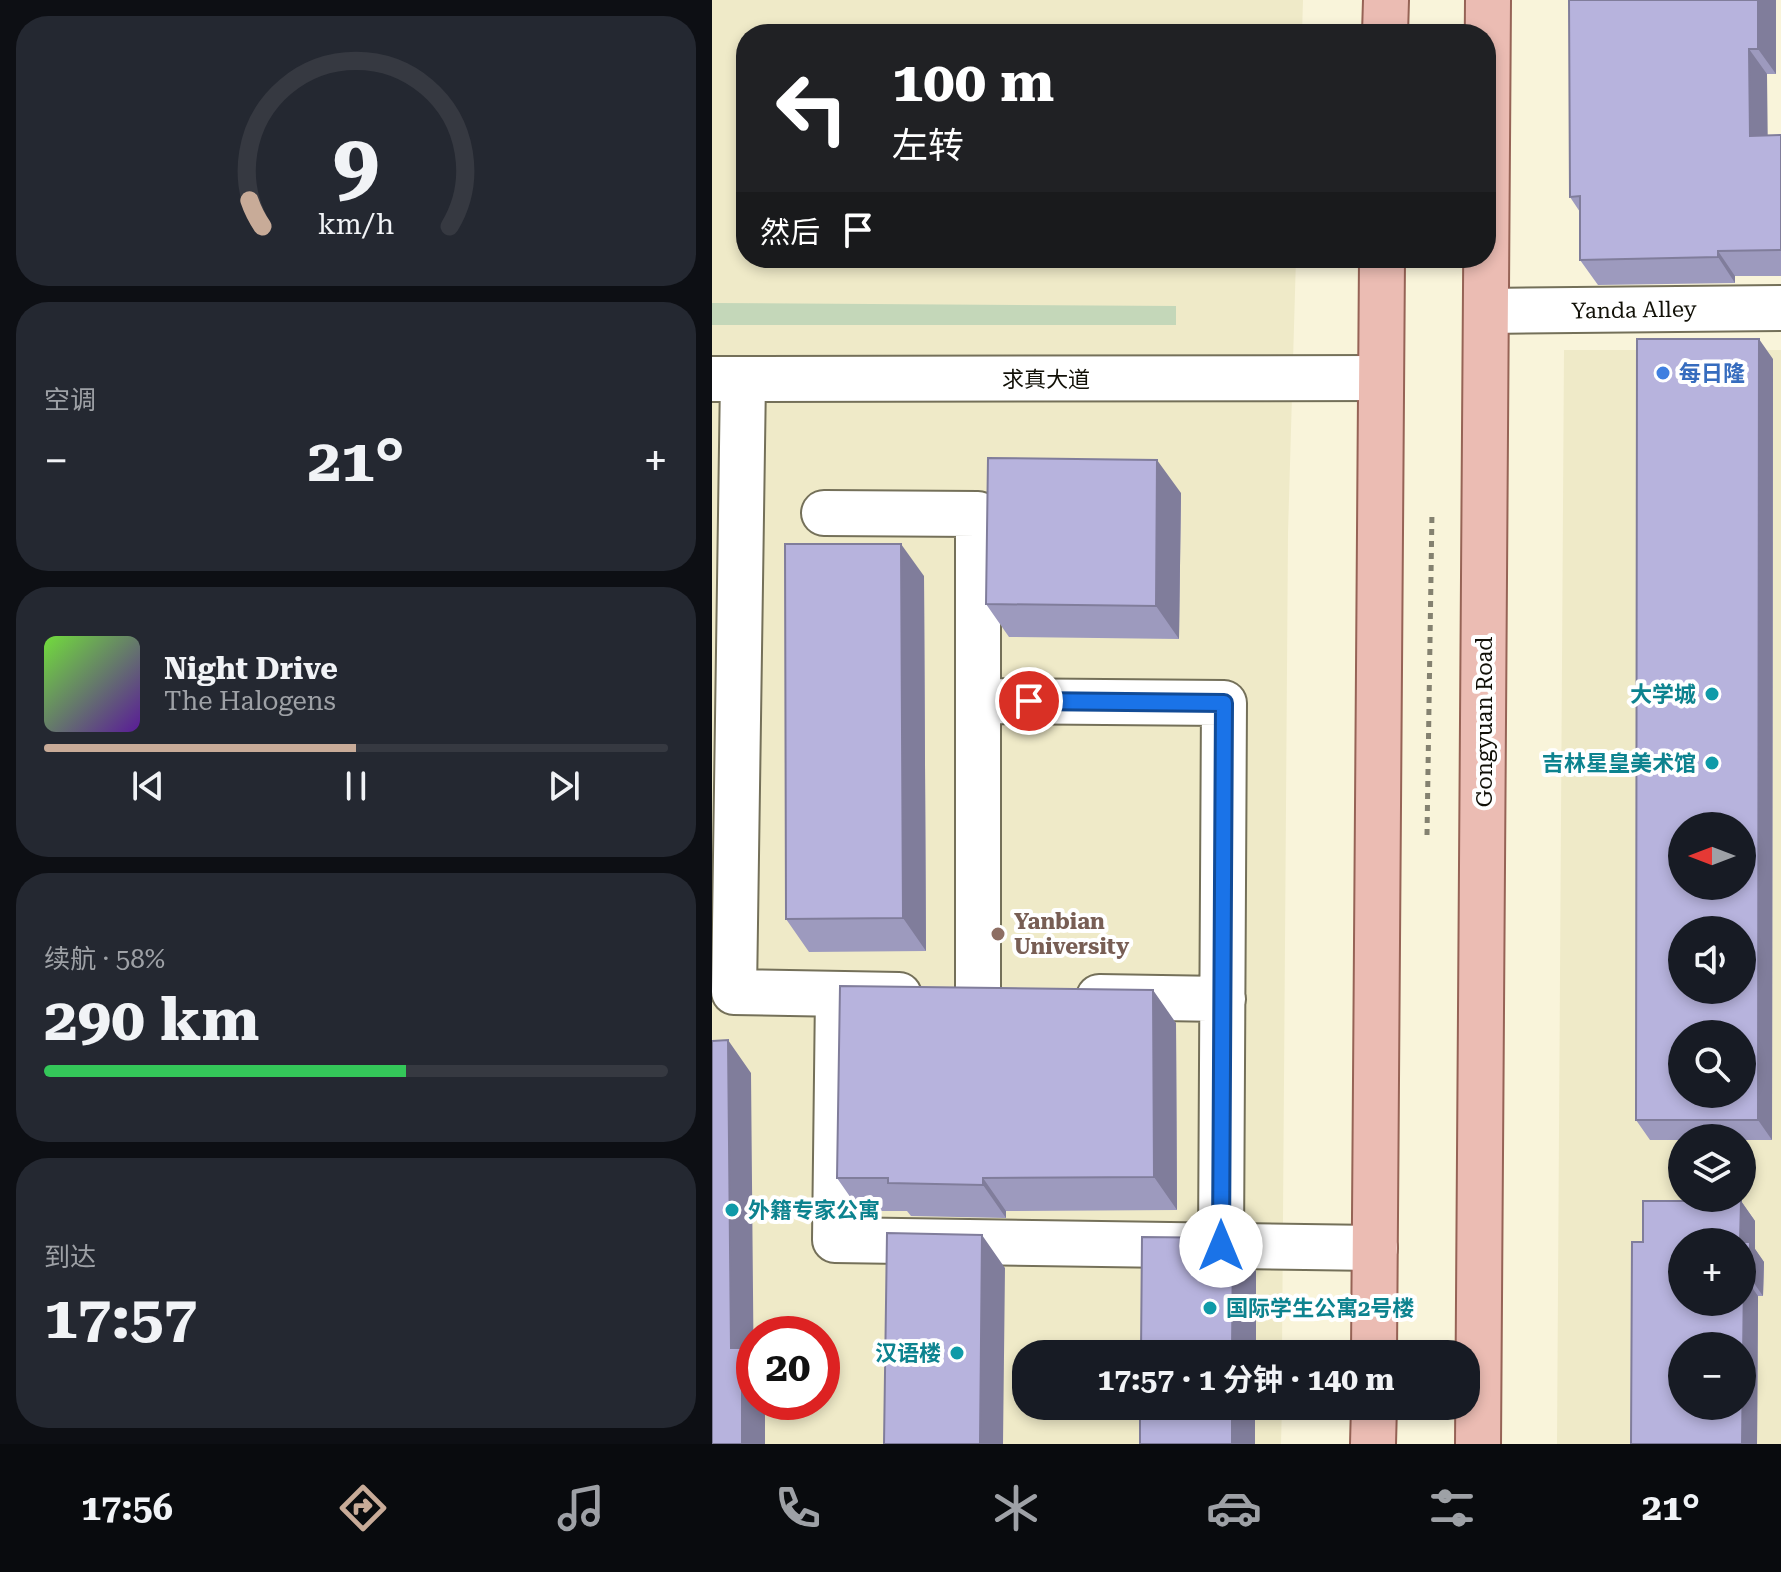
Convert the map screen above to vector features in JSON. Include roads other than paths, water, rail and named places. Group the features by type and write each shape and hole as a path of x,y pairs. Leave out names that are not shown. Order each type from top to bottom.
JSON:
{"main road":[{"path":"1385,24 1386,0"},
{"name":"Gongyuan Road","path":"1488,0 1488,24"},
{"path":"1374,1340 1382,268"},
{"name":"Gongyuan Road","path":"1478,1444 1487,268"},
{"path":"1373,1444 1374,1420"}],"street":[{"name":"Yanda Alley","path":"1487,311 1781,308"},
{"name":"求真大道","path":"727,379 1380,378"},
{"path":"727,379 734,992 966,996 978,701 978,514 824,513"},
{"path":"978,701 1224,703 1221,1246"},
{"path":"838,994 835,1240 1375,1248"},
{"path":"1057,997 1223,999"}],"place":[{"name":"每日隆","path":"1663,373"},
{"name":"大学城","path":"1712,694"},
{"name":"吉林星皇美术馆","path":"1712,763"},
{"name":"Yanbian University","path":"998,934"},
{"name":"外籍专家公寓","path":"732,1210"},
{"name":"国际学生公寓2号楼","path":"1210,1308"},
{"name":"汉语楼","path":"957,1353"}]}
